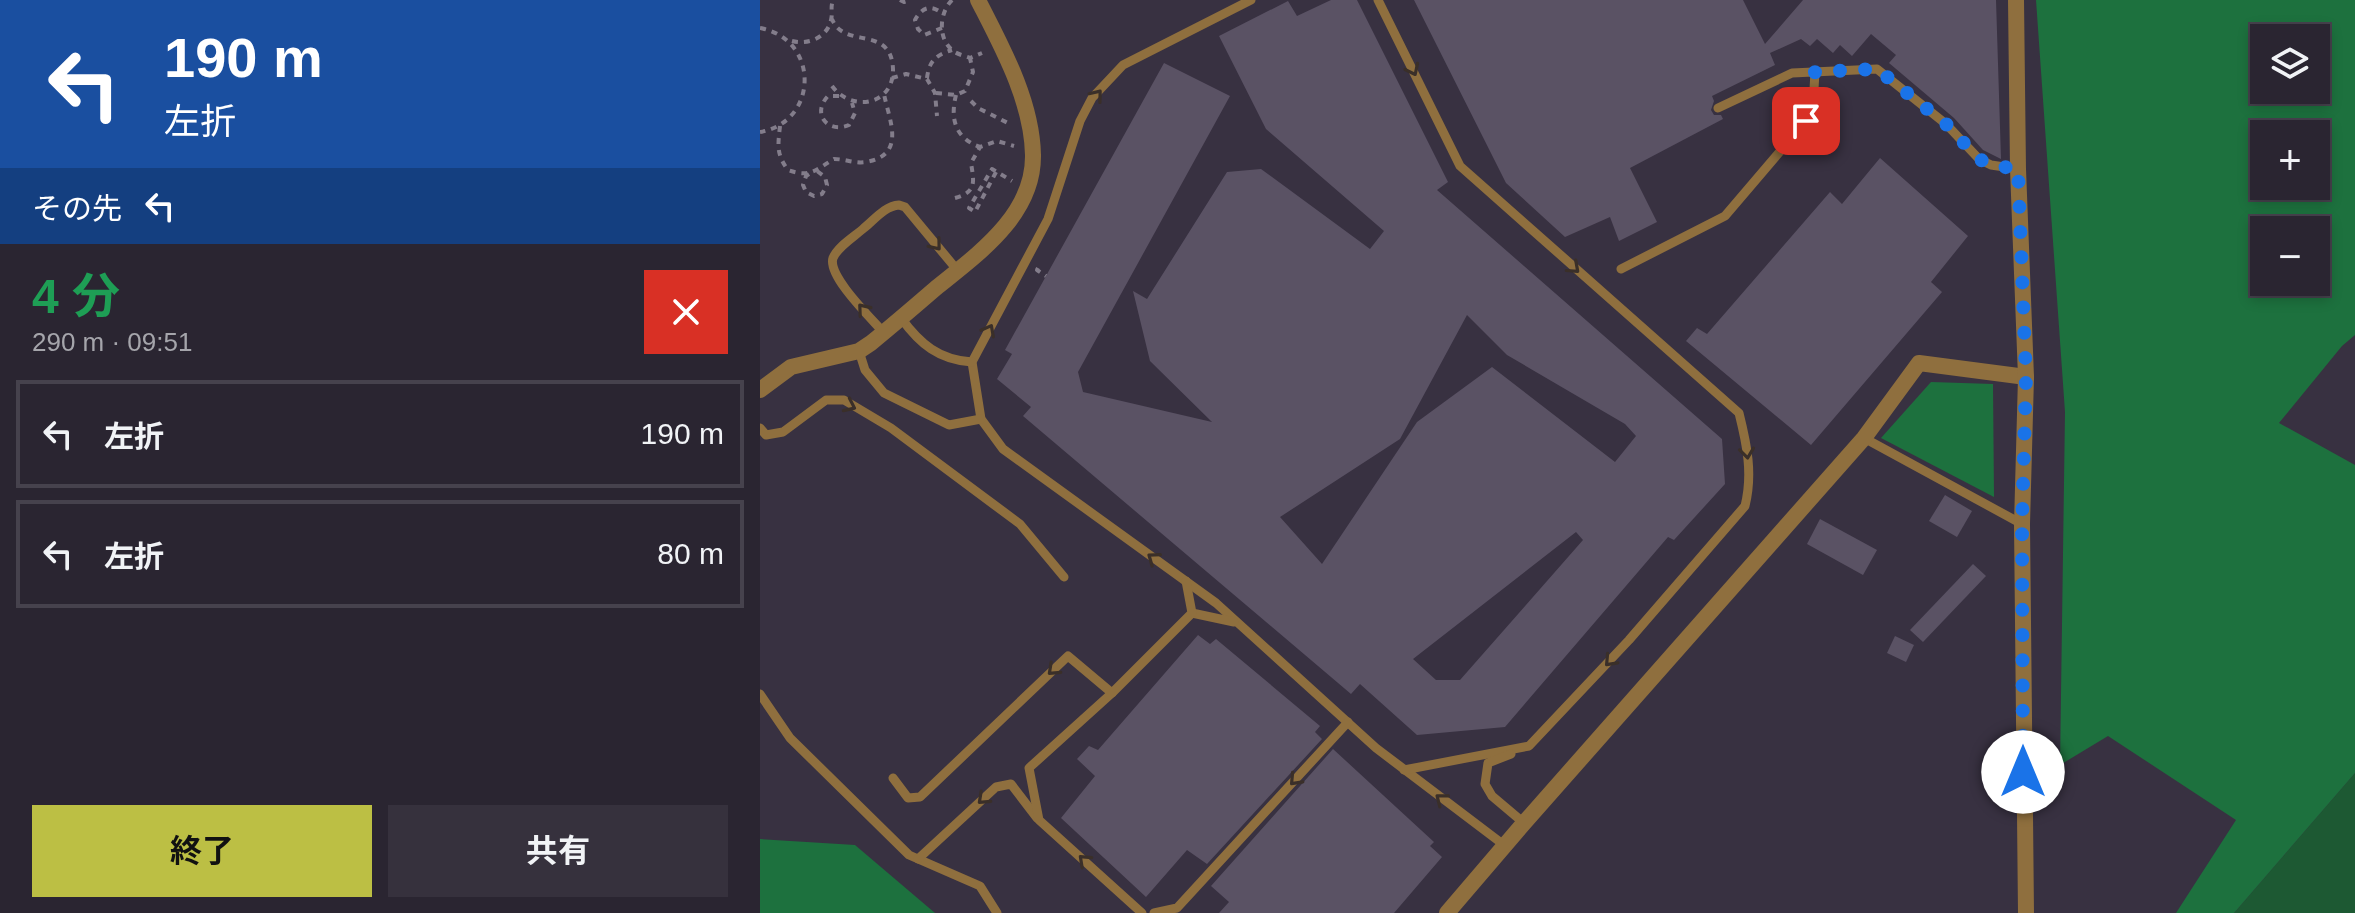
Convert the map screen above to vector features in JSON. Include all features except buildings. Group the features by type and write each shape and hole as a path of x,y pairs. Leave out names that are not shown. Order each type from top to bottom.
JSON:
{"street":[{"path":"760,390 791,367 859,351 992,242 1015,212 1029,182 1033,156 1021,94 978,0"},
{"path":"2016,0 2018,169 2026,377 2022,524 2026,913"},
{"path":"1447,913 1864,438 1919,363 2026,377"}],"lane":[{"path":"1251,0 1123,65 1092,98 1080,121 1048,219 972,362 981,419 1003,449 1186,581 1404,770 1504,845"},
{"path":"1378,0 1460,166 1739,413 1748,450 1749,489 1745,506 1620,651 1529,746 1488,763 1485,784 1492,796 1524,823"},
{"path":"1718,108 1792,73 1877,69 1946,124 1979,159 1991,165 2018,169"},
{"path":"1621,269 1725,216 1806,121 1813,106 1815,72"},
{"path":"884,333 843,285 833,270 832,262 837,252 888,208 905,207 958,271"},
{"path":"901,318 917,340 953,361 972,362"},
{"path":"859,351 865,370 884,393 949,425 981,419"},
{"path":"760,428 766,435 783,432 826,400 844,400 891,428 1020,524 1064,577"},
{"path":"1864,438 2022,524"},
{"path":"1186,581 1192,613"},
{"path":"1192,613 1238,623"},
{"path":"1039,820 1029,768 1112,693 1192,613"},
{"path":"893,778 908,798 920,797 1068,656 1112,693"},
{"path":"760,694 790,738 909,855 980,886 997,913"},
{"path":"1154,913 1177,908 1348,722"},
{"path":"1404,770 1529,746"},
{"path":"918,859 996,787 1011,784 1039,820 1142,913"}],"path":[{"path":"832,86 839,96 852,103 864,103 884,94 892,78 893,67 889,53 882,44 865,37 853,38 835,27 830,8 833,0"},
{"path":"900,0 911,0"},
{"path":"952,0 943,14 942,28 952,50"},
{"path":"942,28 924,35 915,20 928,7 937,8 943,14"},
{"path":"760,28 801,43 815,40 824,33 832,19"},
{"path":"760,132 780,126 798,109 805,69 790,40"},
{"path":"937,116 935,93 927,79 931,62 939,54 952,50 970,58 982,53"},
{"path":"935,93 956,95 969,86 973,72 970,58"},
{"path":"892,78 906,74 927,79"},
{"path":"780,126 777,147 780,159 788,170 810,173 834,159 864,163 887,151 893,141 884,94"},
{"path":"956,95 955,127 971,144 980,147 997,141 1017,146"},
{"path":"839,96 828,96 820,109 822,120 829,127 849,125 855,113 852,103"},
{"path":"971,101 978,108 1013,126"},
{"path":"955,198 967,195 972,188 971,163 980,147"},
{"path":"810,173 803,185 806,192 814,196 822,194 827,185 825,177 817,171"},
{"path":"994,171 975,212 969,208 994,171"}],"green space":[{"path":"2036,0 2355,0 2355,335 2342,346 2279,423 2355,465 2355,773 2234,913 2176,913 2236,820 2108,736 2060,765 2065,412"},
{"path":"1931,382 1993,384 1994,497 1881,438"},
{"path":"2355,773 2355,913 2234,913"},
{"path":"760,839 855,845 935,913 760,913"}],"route":[{"path":"1806,121 1813,106 1815,72 1877,69 1946,124 1979,159 1991,165 2018,169 2026,377 2022,524 2023,772"}]}
